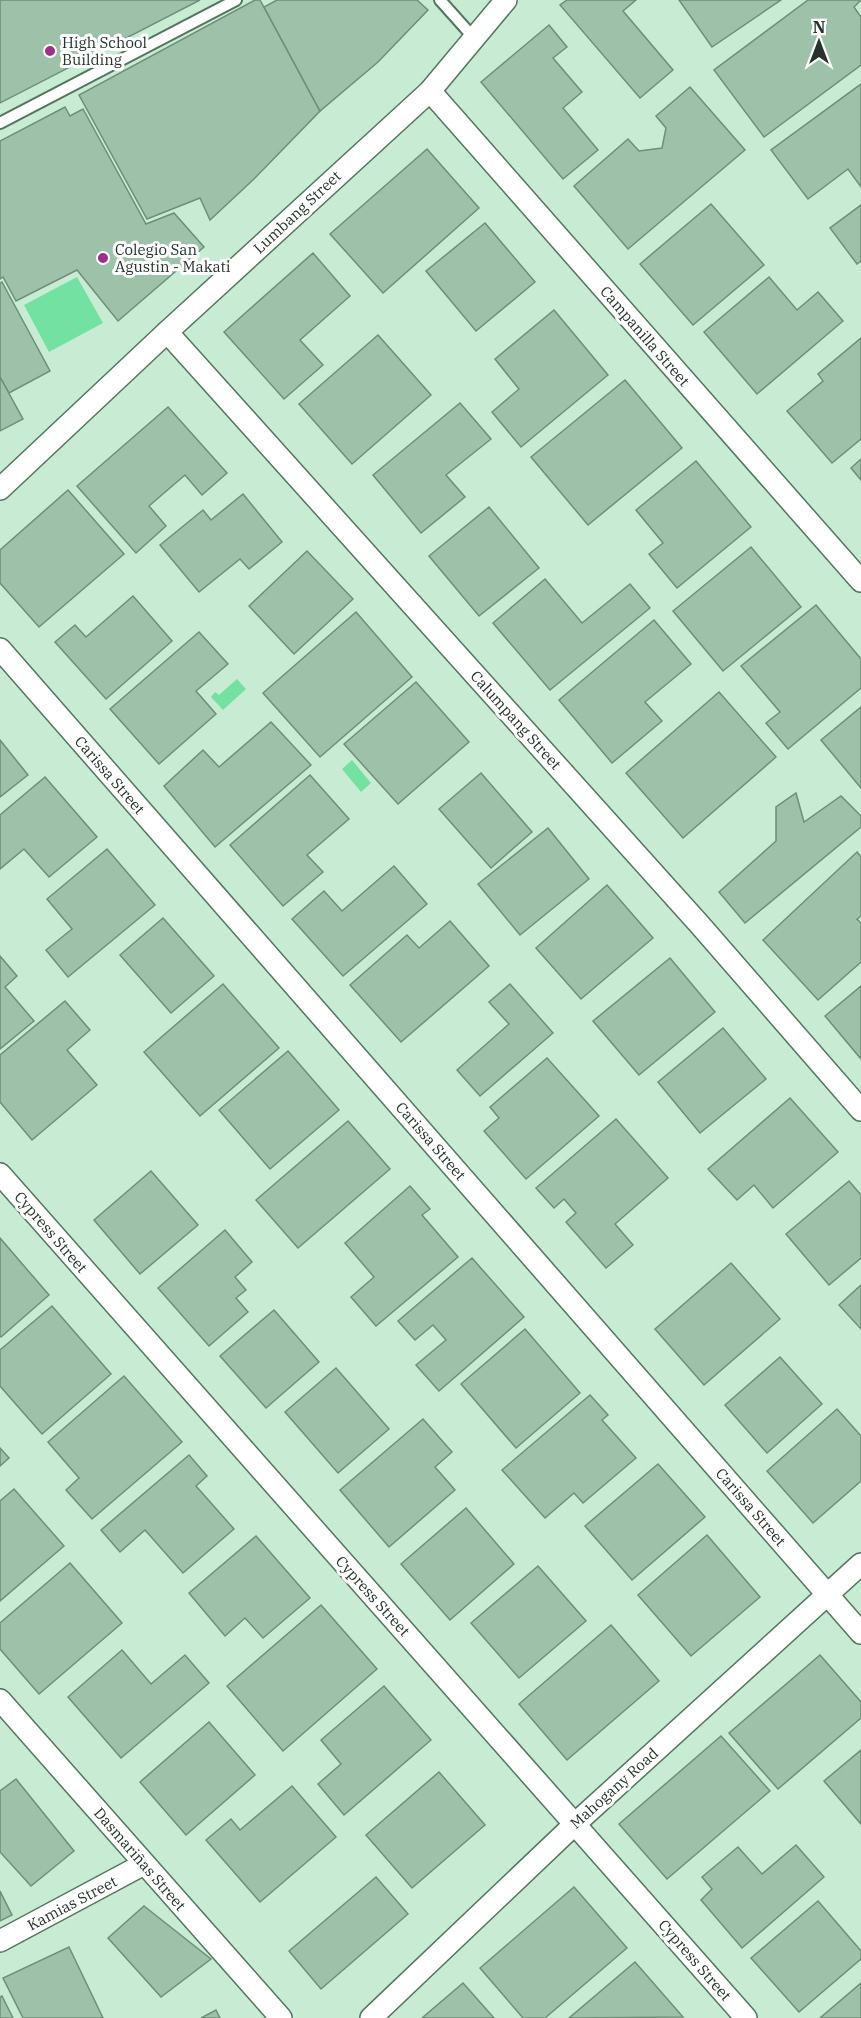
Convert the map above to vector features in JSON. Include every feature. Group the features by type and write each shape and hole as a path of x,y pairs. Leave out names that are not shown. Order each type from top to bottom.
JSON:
{"street":[{"name":"Lumbang Street","path":"0,489 430,91 506,0"},
{"name":"Campanilla Street","path":"430,91 861,581"},
{"name":"Calumpang Street","path":"167,332 700,925 861,1110"},
{"name":"Carissa Street","path":"0,650 861,1633"},
{"name":"Cypress Street","path":"0,1174 746,2018"},
{"name":"Mahogany Road","path":"371,2018 576,1823 861,1564"},
{"name":"Dasmariñas Street","path":"0,1700 280,2018"},
{"name":"Kamias Street","path":"0,1941 144,1864"}],"lane":[{"path":"0,123 236,0"},
{"path":"440,0 474,38"}],"shaded area":[{"path":"77,277 103,323 49,352 24,305"},
{"path":"237,679 246,689 223,710 211,697 215,692 219,695"},
{"path":"352,760 371,783 361,792 342,769"}],"building":[{"name":"High School Building","path":"0,0 200,0 0,103"},
{"path":"255,0 260,0 320,111 254,179 210,220 200,198 147,219 79,95"},
{"path":"277,0 417,0 428,10 378,62 320,111 264,7"},
{"path":"567,0 636,0 623,11 673,70 640,98 560,5"},
{"path":"679,0 781,0 712,47"},
{"path":"808,0 861,0 854,7 861,17 861,65 764,137 714,70"},
{"path":"549,25 567,47 553,58 582,92 563,108 598,150 563,179 481,82"},
{"path":"861,84 861,187 848,169 808,199 771,150"},
{"path":"690,87 745,150 628,249 574,186 628,139 639,151 662,148 666,128 656,116"},
{"path":"65,107 70,116 83,109 146,224 174,213 204,247 118,321 77,270 16,301 3,277 0,279 0,141"},
{"path":"427,149 479,208 383,293 330,234"},
{"path":"711,204 764,265 693,325 640,264"},
{"path":"861,205 861,261 857,264 830,228"},
{"path":"485,223 535,282 476,331 426,271"},
{"path":"313,253 350,296 300,340 323,365 284,399 224,332"},
{"path":"769,277 797,310 818,292 843,321 757,394 704,332"},
{"path":"2,282 50,371 9,393 0,377 0,283"},
{"path":"554,310 608,375 521,447 492,412 519,389 495,359"},
{"path":"378,335 431,395 352,464 299,404"},
{"path":"861,338 861,439 832,463 787,411 823,381 818,374"},
{"path":"0,377 23,419 0,431"},
{"path":"625,380 682,448 588,525 531,457"},
{"path":"460,403 491,439 446,475 465,497 421,533 373,475"},
{"path":"168,407 227,473 202,495 185,475 149,506 166,526 136,553 77,486"},
{"path":"861,459 861,480 851,468"},
{"path":"696,461 751,527 677,588 649,554 663,543 636,510"},
{"path":"68,490 124,554 39,627 0,583 0,550"},
{"path":"243,494 282,542 249,569 240,559 199,592 160,545 203,510 211,520"},
{"path":"489,507 539,568 479,616 429,556"},
{"path":"751,547 801,607 723,671 673,611"},
{"path":"307,551 353,599 294,654 249,606"},
{"path":"545,579 582,623 630,584 650,608 550,690 493,623"},
{"path":"133,596 172,641 106,699 55,642 75,625 86,637"},
{"path":"816,605 861,659 861,688 788,749 766,723 780,712 741,666"},
{"path":"356,612 412,677 320,757 263,693"},
{"path":"654,620 691,664 645,702 662,721 612,763 559,700"},
{"path":"199,632 228,664 196,691 216,714 159,764 110,709"},
{"path":"416,682 469,742 398,804 344,744"},
{"path":"719,692 776,757 683,838 626,773"},
{"path":"861,707 861,788 821,740"},
{"path":"271,722 311,765 215,847 164,786 203,750 219,767"},
{"path":"0,740 28,775 0,797"},
{"path":"481,773 532,832 491,868 439,809"},
{"path":"310,775 349,819 307,855 323,872 283,906 230,845"},
{"path":"45,777 97,837 49,877 24,849 0,869 0,815"},
{"path":"796,793 804,822 841,796 861,816 861,827 745,923 719,892 776,841 776,807"},
{"path":"548,828 589,879 520,935 478,884"},
{"path":"107,849 155,905 68,977 46,950 72,929 47,899"},
{"path":"857,852 861,857 861,916 857,919 861,923 861,962 818,1000 763,940"},
{"path":"394,866 427,904 343,976 292,919 324,891 342,911"},
{"path":"607,885 653,938 581,999 536,948"},
{"path":"163,918 214,976 171,1013 120,955"},
{"path":"450,921 489,966 401,1042 350,985 407,935 419,948"},
{"path":"0,956 17,976 5,987 34,1021 0,1049"},
{"path":"670,958 715,1012 639,1075 593,1021"},
{"path":"223,984 279,1048 200,1116 144,1052"},
{"path":"510,984 553,1033 480,1096 457,1070 509,1024 489,1002"},
{"path":"861,986 861,1059 825,1016"},
{"path":"65,1001 90,1030 67,1050 97,1085 32,1140 0,1102 0,1055"},
{"path":"723,1028 766,1079 700,1133 658,1082"},
{"path":"288,1051 339,1110 270,1169 219,1110"},
{"path":"547,1058 599,1116 526,1179 484,1131 499,1118 490,1107"},
{"path":"790,1098 838,1152 773,1208 754,1185 737,1200 708,1169"},
{"path":"616,1119 668,1178 615,1224 633,1245 606,1268 566,1222 576,1213 564,1199 554,1208 536,1188"},
{"path":"348,1121 390,1169 298,1248 256,1200"},
{"path":"151,1171 198,1225 140,1274 94,1220"},
{"path":"849,1181 861,1195 861,1258 829,1285 786,1234"},
{"path":"410,1186 430,1209 422,1215 458,1257 376,1326 351,1297 374,1277 345,1243"},
{"path":"225,1230 252,1262 235,1277 246,1290 236,1298 248,1312 209,1346 158,1288"},
{"path":"0,1238 49,1295 1,1337 0,1336"},
{"path":"472,1258 524,1317 439,1391 416,1365 446,1340 433,1325 415,1340 398,1321"},
{"path":"731,1263 780,1319 704,1385 655,1329"},
{"path":"861,1285 861,1329 839,1305"},
{"path":"52,1306 111,1374 42,1434 0,1386 0,1350"},
{"path":"274,1310 319,1362 266,1408 220,1356"},
{"path":"525,1329 580,1393 516,1448 461,1384"},
{"path":"780,1357 822,1404 767,1453 725,1405"},
{"path":"336,1368 389,1429 338,1473 285,1412"},
{"path":"124,1376 182,1442 92,1519 66,1490 79,1478 48,1442"},
{"path":"590,1395 608,1415 602,1420 636,1458 583,1503 574,1493 545,1518 502,1470"},
{"path":"837,1409 861,1436 861,1481 813,1523 767,1471"},
{"path":"423,1419 452,1452 435,1467 455,1490 389,1547 340,1490"},
{"path":"0,1448 9,1458 0,1466"},
{"path":"189,1455 207,1476 196,1486 234,1529 183,1573 145,1530 120,1552 101,1530"},
{"path":"658,1464 705,1517 632,1580 585,1526"},
{"path":"14,1489 64,1546 0,1601 0,1501"},
{"path":"466,1508 514,1564 450,1620 401,1564"},
{"path":"707,1535 760,1597 691,1656 638,1595"},
{"path":"256,1536 310,1598 263,1638 245,1618 225,1636 189,1593"},
{"path":"70,1563 122,1623 39,1694 0,1649 0,1623"},
{"path":"538,1566 586,1621 519,1678 471,1623"},
{"path":"321,1605 377,1669 283,1751 227,1686"},
{"path":"611,1625 659,1681 567,1760 519,1704"},
{"path":"122,1650 151,1684 185,1655 209,1683 121,1758 68,1697"},
{"path":"820,1655 861,1702 861,1718 778,1789 729,1733"},
{"path":"384,1686 431,1740 344,1815 318,1784 341,1764 321,1740"},
{"path":"209,1722 255,1775 186,1835 140,1782"},
{"path":"721,1736 770,1791 667,1879 619,1824"},
{"path":"861,1750 861,1824 824,1781"},
{"path":"439,1772 485,1825 412,1888 366,1835"},
{"path":"16,1779 74,1851 31,1886 0,1852 0,1791"},
{"path":"292,1786 336,1837 260,1902 206,1840 231,1819 240,1830"},
{"path":"796,1845 824,1877 742,1948 701,1900 712,1889 702,1877 738,1847 762,1874"},
{"path":"376,1877 408,1914 321,1989 289,1951"},
{"path":"574,1887 627,1948 545,2018 523,2018 480,1968"},
{"path":"0,1891 12,1915 0,1921"},
{"path":"818,1901 861,1951 861,1959 799,2012 751,1958"},
{"path":"144,1906 211,1959 161,1997 108,1938"},
{"path":"69,1947 103,2018 23,2018 3,1978"},
{"path":"635,1962 683,2017 569,2018"},
{"path":"463,1983 494,2018 422,2018"},
{"path":"861,1983 861,2018 820,2018"},
{"path":"2,1996 13,2018 0,2018 0,1997"},
{"path":"216,2010 220,2018 201,2018"}],"place":[{"name":"High School Building","path":"50,51"},
{"name":"Colegio San Agustin - Makati","path":"103,258"}]}
